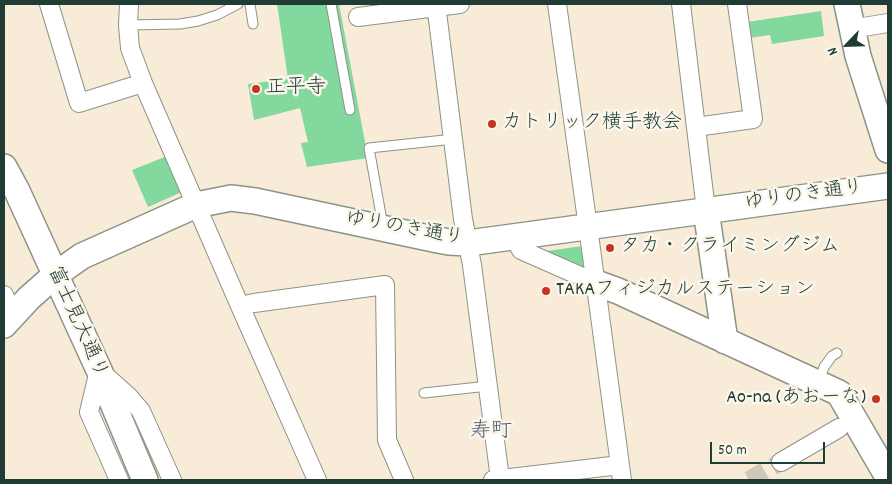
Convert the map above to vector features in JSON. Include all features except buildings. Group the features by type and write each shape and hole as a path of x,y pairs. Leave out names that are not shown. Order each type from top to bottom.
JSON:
{"street":[{"path":"49,4 79,102 143,83"},
{"path":"129,4 130,48 143,83 317,480"},
{"path":"358,17 436,5 460,4"},
{"path":"436,5 463,219 488,386 497,480 621,472 557,4"},
{"path":"681,4 706,210 725,341"},
{"path":"696,127 753,119 737,4"},
{"path":"847,4 863,74 888,150"},
{"path":"852,29 888,23"},
{"name":"富士見大通り","path":"4,167 99,370 145,480"},
{"name":"ゆりのき通り","path":"7,312 82,256 196,205 231,198 255,201 438,240 468,243 888,186"},
{"path":"514,237 521,250 618,291 839,393 886,467"},
{"path":"240,306 385,285 387,440 404,480"},
{"path":"119,480 89,412 99,370 129,397 141,411 172,480"},
{"path":"781,462 839,428"}],"lane":[{"path":"128,25 180,24 198,21 217,15 238,4"},
{"path":"250,4 253,24"},
{"path":"331,4 350,110"},
{"path":"384,229 369,148 454,140"},
{"path":"818,384 824,367 832,356 837,353"},
{"path":"424,393 488,386"}],"green space":[{"path":"277,4 339,4 368,158 307,167 301,143 308,142 300,108 254,120 248,84 288,79"},
{"path":"821,11 824,36 772,44 770,35 749,38 747,22"},
{"path":"167,156 182,192 148,207 132,170"},
{"path":"582,246 585,275 548,258 547,251"}],"tunnel":[{"path":"749,480 781,462"}],"place":[{"name":"正平寺","path":"256,89"},
{"name":"カトリック横手教会","path":"492,124"},
{"name":"タカ・クライミングジム","path":"610,248"},
{"name":"TAKAフィジカルステーション","path":"546,291"},
{"name":"Ao-na (あおーな)","path":"876,399"}],"district":[{"name":"寿町","path":"491,433"}]}
